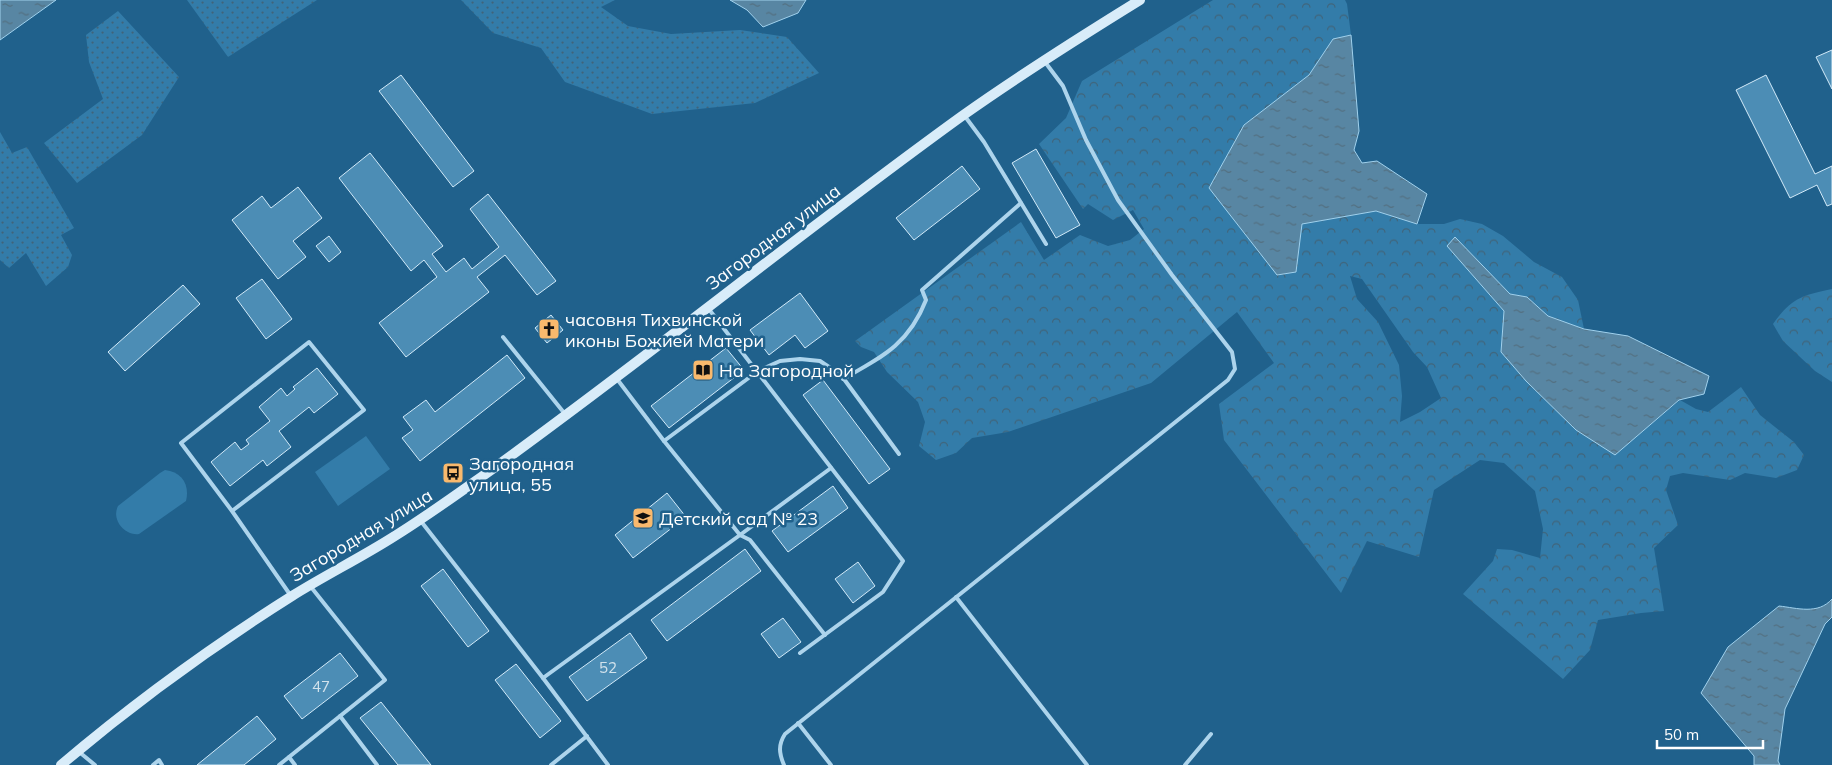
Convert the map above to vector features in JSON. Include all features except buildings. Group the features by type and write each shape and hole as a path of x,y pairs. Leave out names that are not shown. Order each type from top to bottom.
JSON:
{"main road":[{"name":"Загородная улица","path":"62,765 153,691 291,596 374,549 420,520 567,415 707,306 964,115 1140,0"}],"lane":[{"path":"784,765 779,743 785,734 1228,380 1234,369 1232,352 1172,275 1118,200 1086,140 1063,86 1044,61"},
{"path":"964,115 984,142 1046,244"},
{"path":"843,379 889,350 908,334 926,300 922,290 1021,203"},
{"path":"707,306 903,561 883,592 800,653"},
{"path":"504,337 567,415"},
{"path":"232,511 364,410 309,342 181,443 232,511 291,596"},
{"path":"664,442 758,371 780,361 807,359 820,361 843,379 899,454"},
{"path":"616,378 664,442 740,535 750,540 825,635"},
{"path":"543,678 832,468"},
{"path":"420,520 608,765"},
{"path":"279,765 385,680 309,585"},
{"path":"956,597 1087,765"},
{"path":"340,716 377,765"},
{"path":"798,723 831,765"},
{"path":"1185,765 1211,734"},
{"path":"551,765 587,736"},
{"path":"78,751 95,765"},
{"path":"289,757 295,765"},
{"path":"153,765 159,760 162,765"}],"green space":[{"path":"187,0 317,0 228,57"},
{"path":"461,0 615,0 601,7 628,26 671,34 740,30 787,37 819,73 755,103 652,114 565,82 541,48 493,33"},
{"path":"1213,0 1345,0 1351,35 1333,39 1309,75 1244,125 1296,272 1301,224 1376,211 1417,224 1444,224 1460,219 1482,224 1503,236 1534,262 1562,277 1578,300 1584,329 1548,316 1527,297 1510,294 1455,237 1448,246 1504,311 1501,352 1615,454 1680,400 1696,409 1708,412 1741,387 1760,415 1794,442 1804,455 1797,470 1776,478 1745,473 1730,480 1683,473 1670,476 1666,490 1678,525 1654,548 1664,611 1598,620 1590,650 1563,679 1463,594 1493,561 1497,549 1512,550 1540,558 1543,529 1535,491 1504,463 1480,460 1434,490 1419,557 1367,541 1341,593 1224,440 1219,404 1274,363 1237,312 1151,383 1008,432 972,438 956,453 936,460 919,446 925,422 918,402 887,372 874,352 861,347 855,341 1021,222 1044,260 1080,235 1108,246 1130,240 1144,229 1133,210 1113,220 1088,204 1083,209 1039,144 1066,118 1082,81","holes":["1350,276 1362,279 1413,352 1427,367 1441,398 1400,422 1402,396 1399,365 1378,322 1357,299"]},
{"path":"118,11 179,77 142,135 77,183 44,143 103,99 89,62 86,35"},
{"path":"0,132 12,153 27,147 74,228 61,235 72,255 68,267 46,286 26,253 9,268 0,260"},
{"path":"1832,289 1832,382 1815,371 1783,341 1773,324 1786,308 1798,299 1813,293"},
{"path":"366,436 390,469 338,506 315,472"},
{"path":"165,470 176,473 183,480 187,490 186,501 139,534 124,530 116,517 118,506"}],"water":[{"path":"0,0 56,0 0,40"},
{"path":"730,0 806,0 798,13 763,27 747,10"},
{"path":"1351,35 1359,131 1354,150 1362,163 1377,161 1427,194 1417,224 1376,211 1302,224 1296,272 1277,275 1209,188 1244,125 1309,75 1333,39"},
{"path":"1455,237 1510,294 1527,297 1548,316 1584,329 1628,336 1709,376 1704,394 1679,400 1615,455 1576,430 1526,381 1501,352 1504,311 1447,246"},
{"path":"1832,599 1832,617 1825,624 1785,709 1778,761 1780,765 1754,765 1754,756 1701,693 1728,647 1779,606 1814,609"}],"place":[{"name":"часовня Тихвинской иконы Божией Матери","path":"549,329"},
{"name":"На Загородной","path":"703,370"},
{"name":"Загородная улица, 55","path":"453,473"},
{"name":"Детский сад № 23","path":"643,518"}]}
